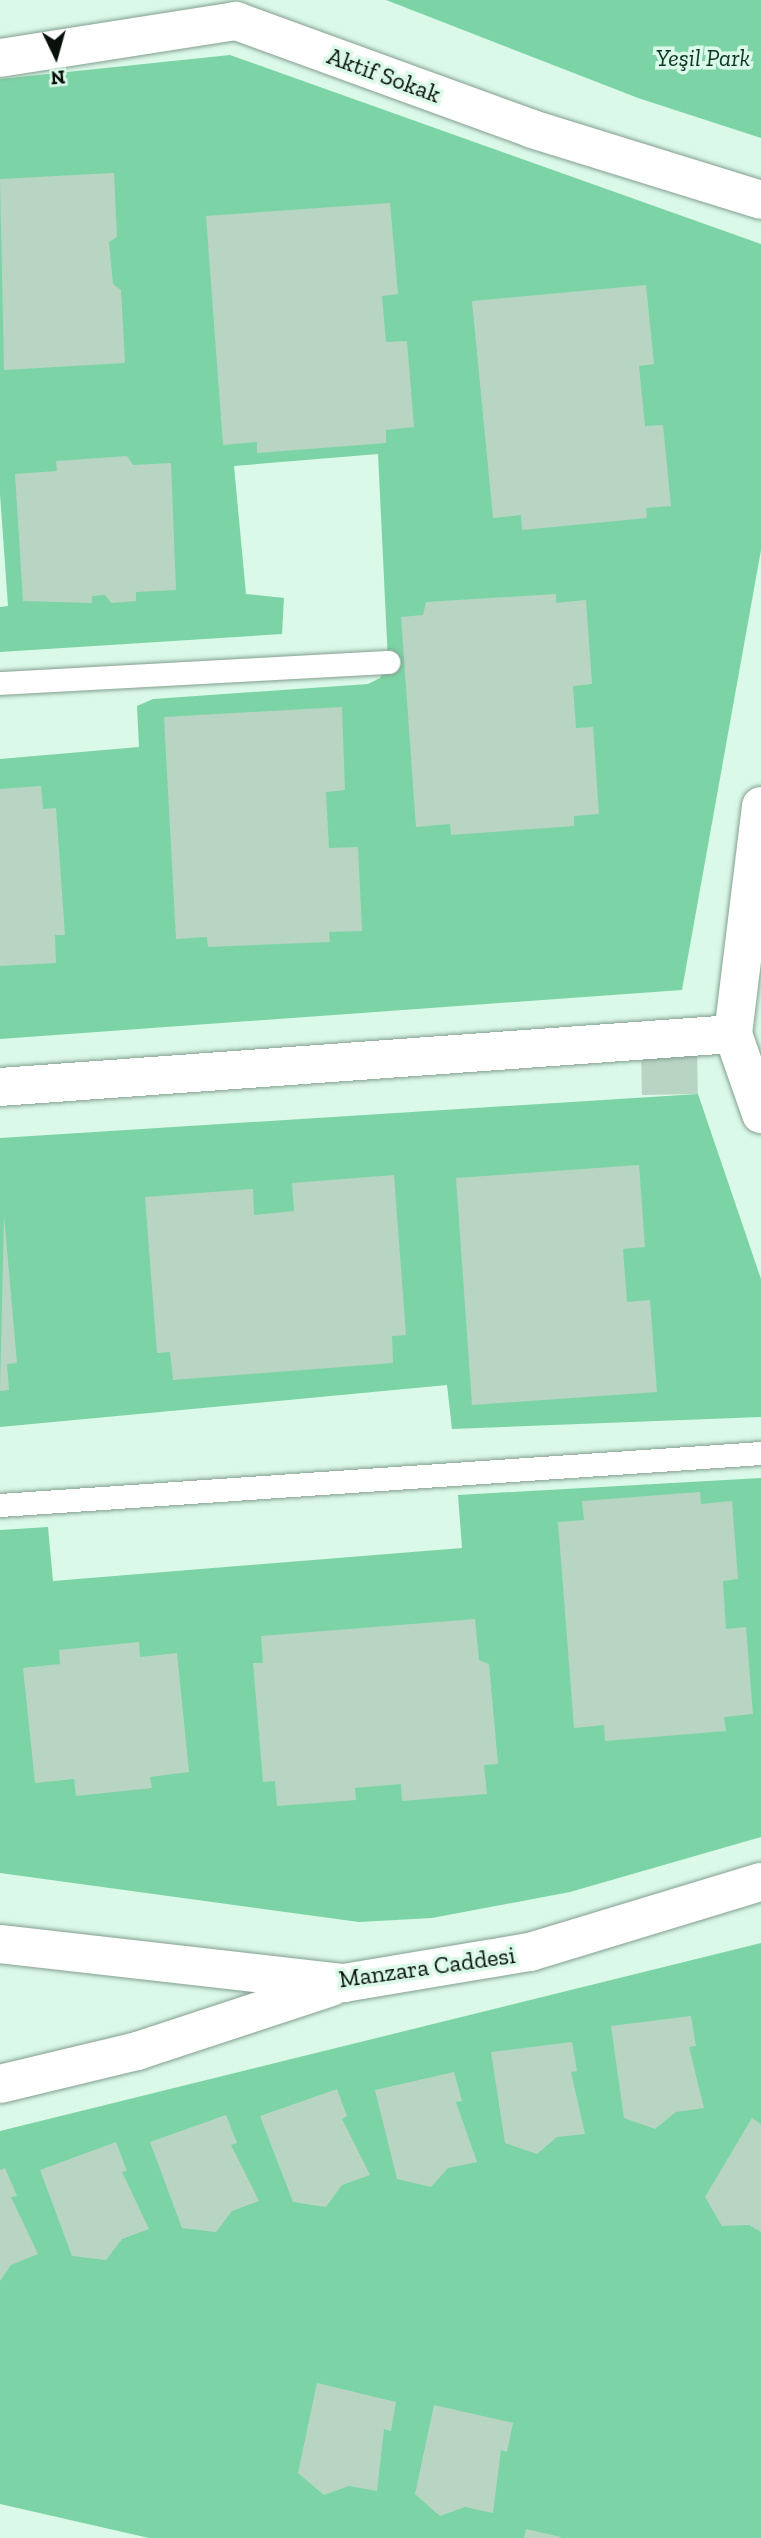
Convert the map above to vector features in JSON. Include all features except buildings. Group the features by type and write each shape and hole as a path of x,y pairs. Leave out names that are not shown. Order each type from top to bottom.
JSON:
{"street":[{"name":"Aktif Sokak","path":"0,58 238,10 532,129 761,200"},
{"path":"761,806 733,1034 761,1114"},
{"path":"0,1087 733,1034"},
{"name":"Manzara Caddesi","path":"0,1944 344,1983 530,1952 761,1882"},
{"path":"0,2084 137,2051 344,1983"}],"lane":[{"path":"0,683 388,662"},
{"path":"0,1505 761,1453"}],"green space":[{"name":"Yeşil Park","path":"386,0 761,0 761,138 638,98"},
{"path":"230,55 761,244 761,550 682,990 0,1039 0,759 139,747 137,706 153,699 368,684 380,678 388,662 378,454 234,466 246,594 284,598 282,634 0,652 0,607 8,606 0,494 0,79"},
{"path":"698,1094 761,1279 761,1417 452,1429 447,1385 0,1427 0,1138"},
{"path":"761,1478 761,1837 570,1892 432,1918 359,1922 0,1873 0,1530 48,1527 53,1581 462,1548 458,1495"},
{"path":"761,1943 761,2538 149,2538 0,2504 0,2131"}]}
